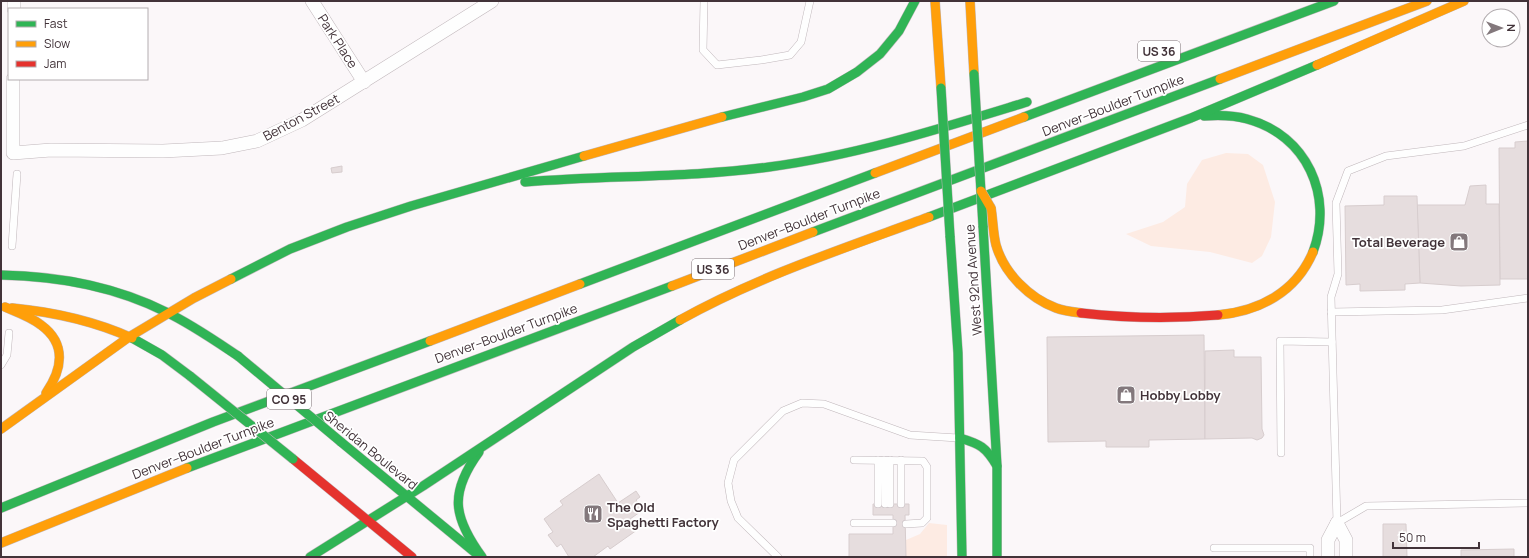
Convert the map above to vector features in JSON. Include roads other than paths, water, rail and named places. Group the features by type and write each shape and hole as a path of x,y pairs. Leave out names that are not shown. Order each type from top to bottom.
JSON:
{"main road":[{"path":"1,429 129,337 194,298 290,249 360,222 422,202 704,121 803,97 828,89 857,72 880,54 899,31 915,1"},
{"name":"West 92nd Avenue","path":"935,1 958,353 962,557"},
{"name":"West 92nd Avenue","path":"970,1 997,466 997,557"},
{"path":"1,508 220,419 1334,1"},
{"name":"Denver–Boulder Turnpike","path":"1,543 143,485 240,448 1427,1"},
{"path":"310,557 366,520 407,496 633,347 673,324 733,293 843,248 1030,180 1191,118 1358,48 1464,1"},
{"path":"422,202 487,188 544,180 694,174 794,164 898,141 1030,101 916,145"},
{"path":"980,191 992,208 994,234 998,252 1003,261 1009,271 1022,286 1048,306 1079,313 1140,318 1223,315 1254,309 1278,297 1286,291 1302,272 1313,253 1319,229 1320,217 1318,191 1307,162 1298,150 1287,139 1261,123 1241,117 1226,115 1191,118"},
{"path":"972,160 986,154"},
{"path":"935,174 957,165"},
{"name":"Sheridan Boulevard","path":"1,275 46,277 81,282 126,294 170,313 199,330 238,356 481,557"},
{"path":"3,307 62,315 106,328 129,337 162,355 293,459 412,557"},
{"path":"3,307 42,324 52,334 57,342 60,361 58,373 52,386 37,403"},
{"path":"262,392 284,383"},
{"path":"218,409 240,400"},
{"path":"292,415 314,407"},
{"path":"248,432 263,426"},
{"path":"960,438 981,445 988,450 997,466"},
{"path":"481,557 471,543 462,526 458,501 464,475 475,457 485,445"},
{"path":"997,532 1005,540"}],"street":[{"name":"Park Place","path":"312,1 364,82"},
{"name":"Benton Street","path":"13,80 13,153 51,150 163,151 222,148 257,141 302,120 492,1"},
{"path":"1328,557 1328,540 1337,523"},
{"path":"1337,523 1346,540 1346,557"}],"lane":[{"path":"704,1 703,50 717,65 790,55 801,42 810,1"},
{"path":"1528,125 1464,146 1386,156 1348,171 1336,204 1338,274 1331,297 1337,523 1366,506 1528,503"},
{"path":"12,246 17,174"},
{"path":"1331,312 1442,310 1528,298"},
{"path":"1,365 7,355 8,333"},
{"path":"1281,453 1280,341 1332,342"},
{"path":"15,410 37,403"},
{"path":"778,557 738,518 730,501 728,483 734,460 783,411 802,403 824,404 910,435 960,438"},
{"path":"854,460 923,461 926,467 927,518 922,523 906,524"},
{"path":"890,460 890,504"},
{"path":"890,460 890,504"},
{"path":"890,460 890,504"},
{"path":"887,523 885,515 887,523"},
{"path":"854,523 887,523"},
{"path":"1214,548 1310,548 1310,557"}],"place":[{"name":"Total Beverage","path":"1459,242"},
{"name":"Hobby Lobby","path":"1126,395"},
{"name":"The Old Spaghetti Factory","path":"593,514"}]}
